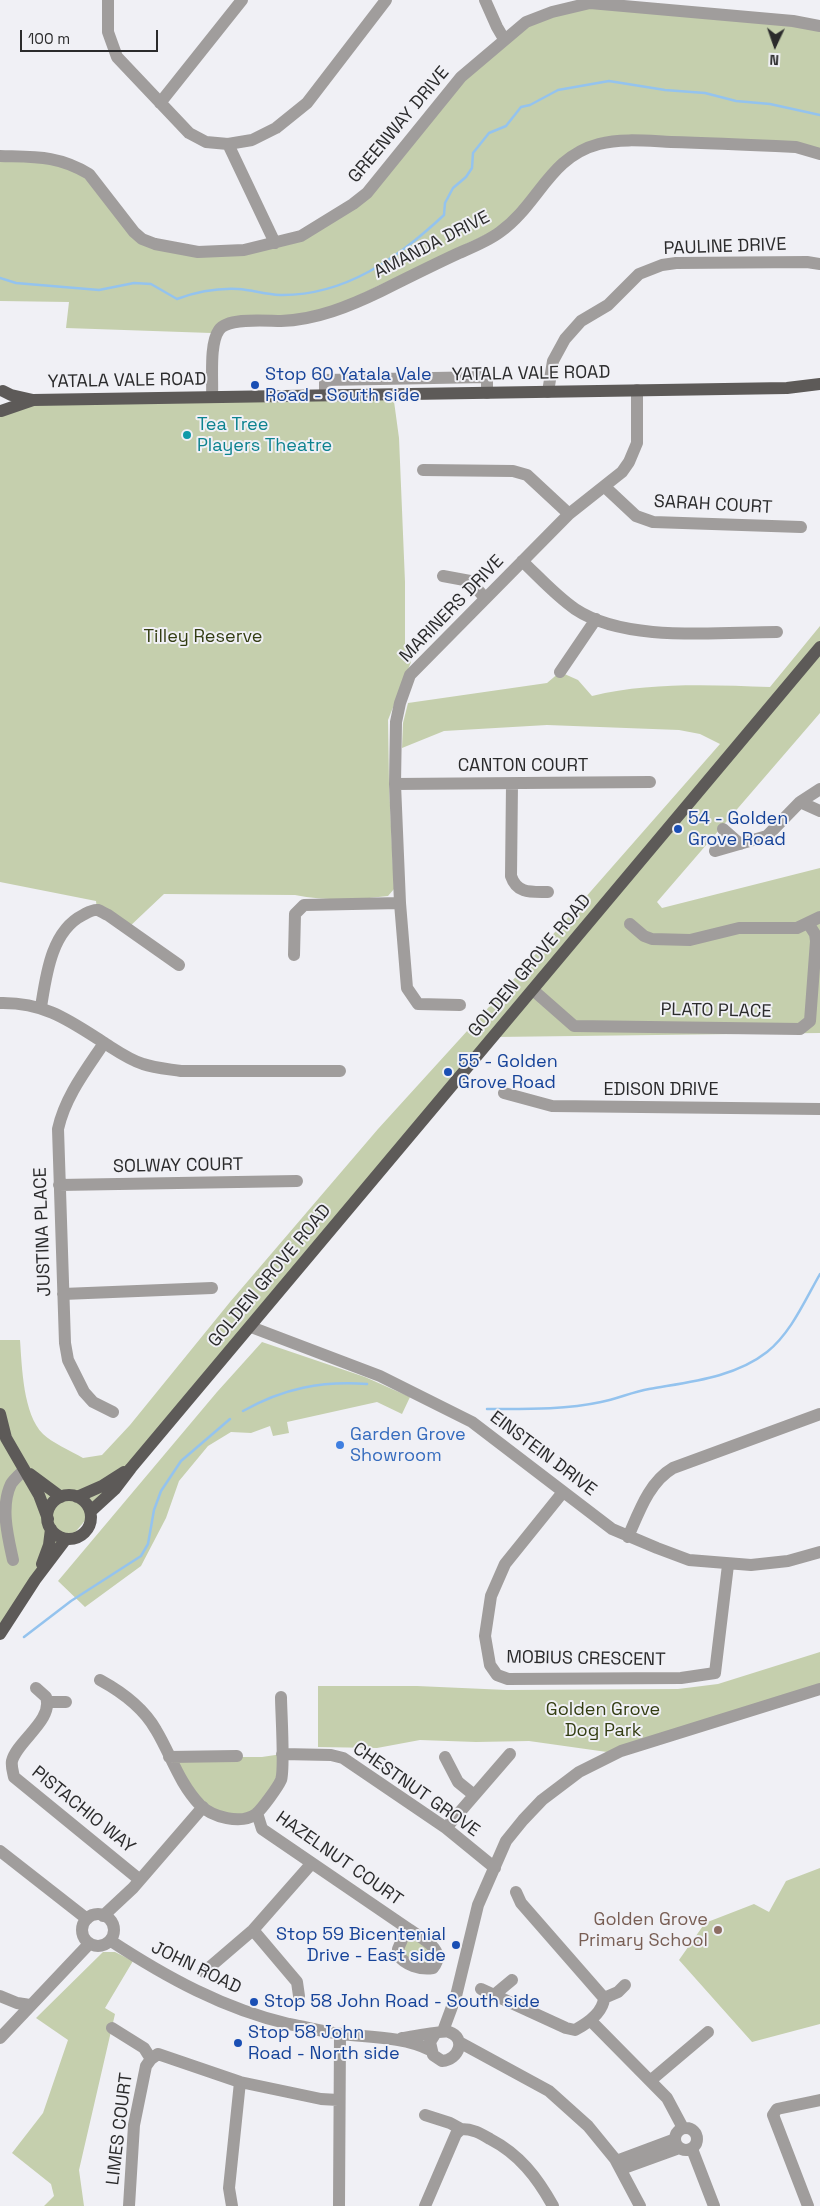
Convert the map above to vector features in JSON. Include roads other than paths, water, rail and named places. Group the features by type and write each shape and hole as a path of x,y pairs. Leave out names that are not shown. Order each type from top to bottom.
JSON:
{"main road":[{"name":"YATALA VALE ROAD","path":"1,389 10,395 33,400 787,388 820,384"},
{"path":"787,388 820,392"},
{"path":"1,389 5,400 1,412"},
{"name":"YATALA VALE ROAD","path":"1,412 33,400"},
{"name":"GOLDEN GROVE ROAD","path":"90,1511 116,1489 131,1468 820,646"},
{"path":"0,1414 6,1438 24,1470 39,1495 49,1524 60,1537 66,1539 80,1536 86,1532 90,1526 88,1505 77,1497 61,1497 24,1470"},
{"name":"GOLDEN GROVE ROAD","path":"77,1497 102,1486 131,1468"},
{"path":"35,1580 49,1545 51,1506 61,1497"},
{"path":"0,1634 35,1580 66,1539"}],"street":[{"path":"108,0 108,32 117,57 189,133 206,142 228,144 252,140 276,128 307,103 386,0"},
{"path":"160,103 242,0"},
{"path":"485,0 504,39"},
{"name":"GREENWAY DRIVE","path":"0,156 60,160 89,174 134,232 142,239 183,250 206,252 244,250 291,239 309,231 346,209 367,192 461,77 526,22 552,12 590,3 793,21 820,26"},
{"name":"AMANDA DRIVE","path":"212,397 214,345 219,329 224,325 237,321 300,320 319,316 373,294 498,234 524,212 559,165 569,157 590,146 623,140 796,147 820,154"},
{"path":"228,144 275,243"},
{"name":"PAULINE DRIVE","path":"548,392 549,373 553,361 559,348 573,329 602,309 629,282 649,269 676,263 807,262 820,264"},
{"name":"MARINERS DRIVE","path":"460,1005 418,1004 407,988 400,903 396,784 396,722 400,703 410,676 569,514 605,488 622,472 634,453 637,443 638,390"},
{"path":"423,470 513,471 527,475 569,514"},
{"name":"SARAH COURT","path":"605,488 636,516 654,522 801,527"},
{"path":"522,561 577,610 625,628 661,633 777,632"},
{"path":"443,576 470,580 485,598"},
{"path":"560,672 596,618"},
{"name":"CANTON COURT","path":"396,784 650,782"},
{"path":"512,784 511,876 514,884 521,891 548,892"},
{"path":"715,851 767,836 800,802 820,789"},
{"path":"800,802 820,811"},
{"path":"723,829 740,844"},
{"path":"294,955 295,914 304,905 400,903"},
{"path":"41,1007 47,971 58,941 73,922 91,911 97,910 108,915 179,965"},
{"path":"630,924 644,936 652,939 690,940 739,928 797,928 820,917"},
{"name":"PLATO PLACE","path":"533,990 574,1026 800,1029 810,1021 812,1007 816,941 815,934 808,923"},
{"path":"0,1003 41,1007 69,1020 104,1043 142,1064 180,1071 340,1071"},
{"name":"JUSTINA PLACE","path":"104,1043 66,1103 61,1116 58,1129 59,1185 65,1343 68,1360 84,1392 93,1402 113,1412"},
{"name":"EDISON DRIVE","path":"504,1093 552,1106 820,1109"},
{"name":"SOLWAY COURT","path":"59,1185 297,1181"},
{"path":"63,1294 212,1288"},
{"name":"EINSTEIN DRIVE","path":"250,1327 380,1376 472,1422 612,1529 628,1537 689,1560 728,1565 751,1565 788,1561 820,1552"},
{"path":"628,1537 648,1494 661,1475 673,1468 820,1414"},
{"path":"13,1560 8,1537 6,1497 12,1483 24,1470"},
{"name":"MOBIUS CRESCENT","path":"563,1492 505,1564 491,1596 485,1636 490,1665 497,1675 508,1679 672,1678 715,1673 728,1565"},
{"path":"100,1680 124,1694 148,1718 157,1730 183,1785 203,1807 210,1812 232,1818 247,1818 257,1813 282,1779 281,1696"},
{"path":"36,1688 46,1697 48,1702 66,1702"},
{"path":"456,1996 459,2049 452,2059 442,2061 437,2059 430,2050 430,2042 439,2033 456,1996 478,1905 506,1841 532,1809 566,1780 591,1765 635,1746 820,1689"},
{"path":"501,1856 534,1817 553,1799 594,1771 634,1754 820,1696"},
{"name":"PISTACHIO WAY","path":"48,1702 47,1708 36,1729 6,1763 14,1777 137,1884"},
{"name":"CHESTNUT GROVE","path":"282,1754 331,1755 343,1758 446,1828 495,1868"},
{"path":"446,1828 510,1754"},
{"path":"169,1756 237,1756"},
{"path":"445,1757 458,1782 474,1795"},
{"path":"107,1919 203,1807"},
{"name":"HAZELNUT COURT","path":"257,1813 262,1829 407,1928"},
{"path":"0,1851 87,1919"},
{"path":"204,1972 253,1930 312,1863"},
{"path":"481,1989 566,2028 576,2030 591,2021 604,2004 604,1998 521,1903 516,1892"},
{"path":"99,1914 107,1919 115,1931 111,1941 98,1946 86,1941 82,1929 87,1919 99,1914"},
{"path":"253,1930 297,1982 298,1996"},
{"name":"JOHN ROAD","path":"111,1941 141,1961 210,1997 250,2013 340,2034 388,2039 424,2046 430,2050"},
{"path":"0,2038 90,1944"},
{"path":"494,1995 512,1980"},
{"path":"604,1998 618,1992 625,1985"},
{"path":"0,1996 17,2003 30,2005"},
{"path":"591,2021 667,2098 683,2128"},
{"path":"112,2028 144,2048 151,2059 158,2054 240,2082 321,2099 338,2100"},
{"path":"650,2080 708,2032"},
{"path":"439,2033 457,2039 549,2091 588,2126 619,2165 640,2206"},
{"name":"JOHN ROAD","path":"388,2039 439,2033"},
{"path":"339,2206 338,2100 340,2034"},
{"path":"455,2056 472,2057 505,2066"},
{"name":"LIMES COURT","path":"130,2206 134,2125 146,2066 151,2059"},
{"path":"232,2206 229,2188 240,2082"},
{"path":"808,2206 773,2115 776,2110 820,2100"},
{"path":"424,2115 450,2123 461,2129 472,2129 506,2147 528,2167 553,2206"},
{"path":"619,2165 682,2145 695,2146 696,2136 692,2130 683,2128 677,2132 682,2145 714,2206"},
{"path":"425,2206 456,2134 461,2129"}],"waterway":[{"path":"0,278 16,283 99,290 134,283 151,284 177,299 199,292 222,289 280,295 304,294 327,289 369,272 408,246 426,231 444,215 445,203 453,188 466,177 472,168 473,153 489,133 506,126 521,107 530,105 558,90 609,81 665,90 705,93 736,101 770,104 820,115"},
{"path":"487,1409 587,1405 643,1390 710,1378 740,1368 754,1361 776,1344 797,1316 820,1274"},
{"path":"243,1411 273,1397 303,1388 318,1385 367,1384"},
{"path":"24,1637 71,1601 141,1556 148,1544 154,1510 161,1491 181,1461 230,1419"}],"place":[{"name":"Stop 60 Yatala Vale Road - South side","path":"255,385"},
{"name":"Tea Tree Players Theatre","path":"187,435"},
{"name":"54 - Golden Grove Road","path":"678,829"},
{"name":"55 - Golden Grove Road","path":"448,1072"},
{"name":"Garden Grove Showroom","path":"340,1445"},
{"name":"Golden Grove Primary School","path":"718,1930"},
{"name":"Stop 59 Bicentenial Drive - East side","path":"456,1945"},
{"name":"Stop 58 John Road - South side","path":"254,2002"},
{"name":"Stop 58 John Road - North side","path":"238,2043"}],"park label":[{"name":"Tilley Reserve","path":"203,637"},
{"name":"Golden Grove Dog Park","path":"603,1720"}]}
